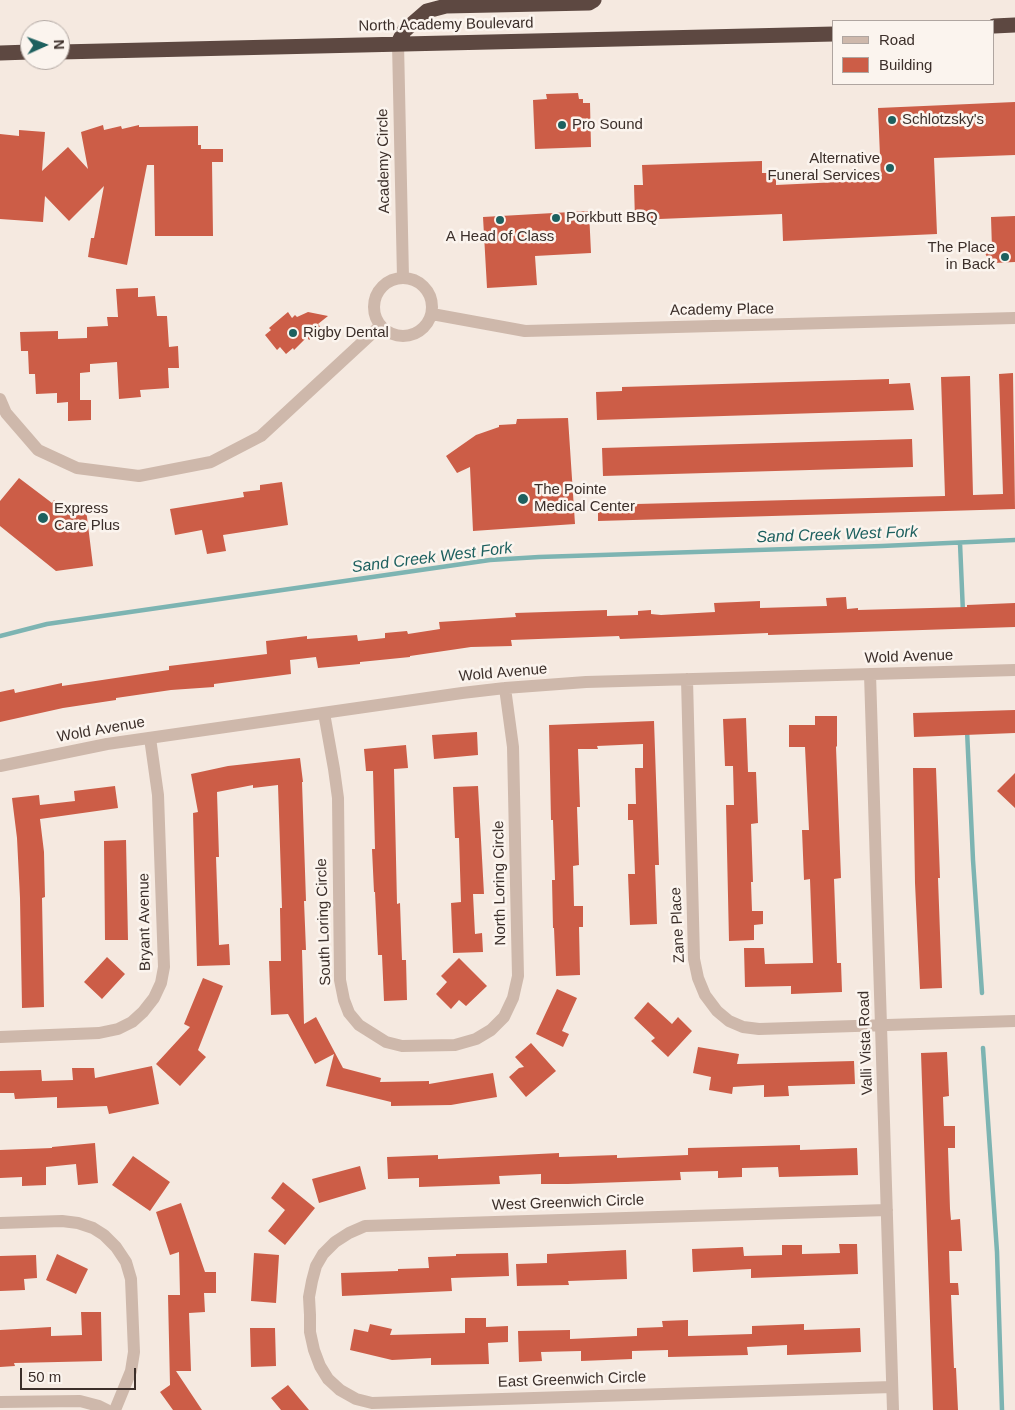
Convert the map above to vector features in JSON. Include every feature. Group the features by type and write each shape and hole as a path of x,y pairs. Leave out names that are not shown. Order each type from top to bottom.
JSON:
{"highway":[{"path":"398,43 404,31 428,11 446,6 589,3 594,0"},
{"path":"995,26 1015,25"},
{"name":"North Academy Boulevard","path":"70,52 832,34"},
{"path":"0,53 20,52"}],"street":[{"name":"Academy Circle","path":"398,43 403,278"},
{"path":"403,278 414,280 422,285 429,294 432,314 420,332 411,336 401,337 388,332 380,326 374,307 378,292 389,282 403,278"},
{"name":"Academy Place","path":"432,314 525,331 1015,318"},
{"path":"0,399 6,413 38,450 77,468 139,476 211,462 261,436 380,326"},
{"name":"Wold Avenue","path":"0,766 107,744 505,688 586,682 1015,670"},
{"name":"Valli Vista Road","path":"870,674 893,1410"},
{"name":"Zane Place","path":"687,679 694,959 698,978 705,995 717,1012 729,1021 759,1029 1015,1021"},
{"name":"North Loring Circle","path":"455,1046 476,1040 491,1030 504,1017 513,998 518,976 513,747 505,688"},
{"name":"South Loring Circle","path":"324,713 338,798 340,980 349,1013 359,1025 386,1042 402,1046 455,1046"},
{"name":"Bryant Avenue","path":"0,1037 99,1034 118,1029 132,1022 154,998 161,983 164,967 158,795 150,738"},
{"name":"West Greenwich Circle","path":"310,1315 309,1297 316,1266 335,1242 349,1232 365,1226 887,1210"},
{"path":"0,1223 62,1221 78,1223 93,1228 104,1235 116,1246 126,1262 131,1279 134,1352 130,1370 115,1410"},
{"name":"East Greenwich Circle","path":"310,1315 310,1332 314,1350 320,1366 328,1379 348,1395 356,1399 372,1402 892,1387"},
{"path":"0,1402 80,1401 107,1410"}],"building":[{"name":"Pro Sound","path":"578,93 579,99 583,99 583,103 590,103 591,147 535,149 533,100 547,99 546,94"},
{"path":"1015,102 1015,155 934,158 937,234 783,241 782,214 635,220 634,185 643,185 642,165 762,161 762,173 776,173 776,185 881,180 878,108"},
{"path":"103,125 104,130 121,126 122,129 139,125 139,127 198,126 198,145 201,145 201,149 223,149 223,162 212,162 213,236 155,236 154,165 147,165 127,265 88,257 91,238 94,238 104,186 69,221 45,196 43,222 0,219 0,134 19,136 19,130 45,132 42,171 68,147 88,169 81,132"},
{"path":"589,211 591,253 535,256 537,285 487,288 483,217"},
{"path":"1015,216 1015,262 993,263 989,261 985,253 992,249 991,217"},
{"path":"138,288 138,297 155,296 157,316 167,316 169,347 178,346 179,368 168,368 169,388 140,390 141,397 119,399 117,362 90,364 90,372 80,373 80,400 91,400 91,420 68,421 68,402 57,403 57,393 36,394 35,374 29,374 28,351 21,351 20,332 58,331 58,339 87,338 87,327 108,326 107,317 118,317 116,289"},
{"name":"Rigby Dental","path":"288,312 292,318 295,315 297,317 308,312 328,316 318,324 322,329 309,340 307,337 294,350 293,348 286,354 280,347 277,350 265,335 271,330 269,328"},
{"path":"1013,373 1015,509 598,521 598,505 945,496 941,377 970,376 973,495 1003,494 999,374"},
{"path":"889,379 889,384 910,383 914,410 597,420 596,392 622,391 622,387"},
{"name":"The Pointe Medical Center","path":"568,418 575,524 473,531 470,467 457,473 446,456 476,435 499,427 499,425 516,424 517,419"},
{"path":"912,439 913,467 603,476 602,448"},
{"name":"Express Care Plus","path":"19,478 52,503 54,500 66,510 86,509 93,566 56,571 0,526 0,501"},
{"path":"282,482 288,525 223,535 226,551 207,554 202,530 175,535 170,509 244,497 243,492 260,490 260,485"},
{"path":"846,597 847,609 858,608 858,610 967,607 967,605 1015,603 1015,627 768,635 768,633 620,639 619,636 511,640 512,646 471,647 410,657 360,662 360,664 318,668 316,657 290,660 291,674 214,684 214,687 171,690 116,698 116,700 63,708 0,722 0,692 14,689 15,693 62,683 62,686 169,670 169,666 267,654 266,641 307,636 307,639 357,635 358,641 385,638 385,633 407,631 408,634 440,629 439,622 516,617 515,613 607,610 607,616 638,615 638,611 651,610 651,614 661,615 715,612 714,603 760,601 760,608 827,606 826,598"},
{"path":"1015,710 1015,733 914,737 913,713"},
{"path":"815,716 837,716 836,747 841,878 834,879 837,963 841,963 842,992 791,994 791,986 745,987 744,948 764,948 765,964 813,963 810,879 804,880 802,830 809,830 805,747 789,747 789,725 815,725"},
{"path":"746,718 748,772 756,772 758,823 751,824 752,911 763,911 763,924 754,925 754,940 729,941 726,805 734,805 733,766 725,766 723,719"},
{"path":"654,721 659,865 655,865 657,924 630,925 628,874 635,874 633,820 628,820 628,804 636,804 635,768 643,768 643,744 597,746 598,749 578,749 579,865 573,866 574,906 583,906 583,927 579,927 580,975 556,976 552,880 555,880 553,820 551,820 549,725"},
{"path":"477,732 478,755 434,759 432,735"},
{"path":"406,745 408,768 394,769 397,904 400,903 402,960 406,960 407,1000 384,1001 382,955 378,955 374,892 372,849 375,849 373,771 366,771 364,749"},
{"path":"300,758 303,782 306,901 304,901 306,950 302,950 304,1024 316,1017 343,1068 381,1078 380,1082 429,1081 429,1084 493,1073 497,1097 451,1105 391,1106 391,1102 326,1086 334,1054 315,1064 288,1014 271,1015 269,961 281,961 280,908 282,908 278,785 253,788 253,785 217,792 219,857 216,857 219,945 229,944 230,965 197,966 193,813 198,812 191,774 228,766"},
{"path":"913,768 936,768 942,988 920,989 915,883"},
{"path":"1015,773 1015,808 997,791"},
{"path":"115,786 118,808 40,819 44,852 45,897 42,898 44,1007 22,1008 20,898 17,838 12,798 39,795 40,805 75,801 74,791"},
{"path":"478,786 484,894 473,894 475,934 482,933 483,952 453,953 451,903 461,902 459,838 455,838 453,787"},
{"path":"126,840 128,940 105,940 104,841"},
{"path":"107,957 125,974 102,999 84,982"},
{"path":"459,958 487,986 466,1006 459,1000 451,1009 436,994 447,982 441,976"},
{"path":"203,978 223,986 198,1050 206,1057 180,1086 156,1064 190,1027 184,1024"},
{"path":"557,989 577,998 562,1031 569,1034 563,1047 536,1034"},
{"path":"648,1002 672,1024 678,1017 692,1031 668,1057 651,1041 655,1038 634,1018"},
{"path":"531,1043 556,1071 526,1097 509,1077 519,1068 524,1067 515,1057"},
{"path":"698,1047 739,1054 737,1064 854,1061 855,1084 788,1086 789,1096 764,1097 764,1085 733,1087 732,1094 709,1090 711,1077 693,1073"},
{"path":"947,1052 949,1096 943,1097 944,1126 955,1126 955,1148 948,1148 950,1209 951,1220 960,1219 962,1251 949,1251 950,1283 958,1283 959,1295 951,1295 958,1410 933,1410 921,1053"},
{"path":"152,1066 159,1104 109,1114 107,1106 57,1108 57,1097 15,1099 14,1093 0,1093 0,1071 41,1070 42,1081 73,1080 72,1068 94,1068 95,1078"},
{"path":"95,1143 98,1183 78,1185 76,1164 46,1167 46,1185 22,1186 22,1177 0,1178 0,1150 52,1148"},
{"path":"800,1145 800,1150 857,1148 858,1175 779,1177 778,1167 742,1168 742,1177 718,1178 718,1171 680,1172 681,1180 568,1184 541,1184 541,1174 499,1176 500,1184 419,1187 419,1178 388,1179 387,1157 438,1155 438,1159 559,1153 559,1157 617,1155 617,1158 688,1155 688,1148"},
{"path":"133,1156 170,1182 150,1211 112,1185"},
{"path":"360,1166 366,1189 319,1203 312,1179"},
{"path":"283,1182 315,1208 285,1245 268,1231 285,1210 271,1198"},
{"path":"181,1203 205,1272 216,1272 216,1293 204,1293 205,1312 189,1313 191,1371 176,1371 202,1410 173,1410 160,1392 170,1385 168,1295 180,1295 179,1252 170,1255 156,1212"},
{"path":"839,1244 857,1244 858,1274 751,1278 751,1269 693,1272 692,1249 743,1247 744,1256 782,1255 782,1245 802,1245 802,1254 840,1253"},
{"path":"626,1250 627,1279 568,1281 569,1285 517,1286 516,1264 547,1263 547,1254"},
{"path":"254,1253 279,1255 276,1303 251,1301"},
{"path":"508,1253 509,1276 451,1278 452,1291 342,1296 341,1273 429,1268 428,1257 456,1256 456,1254"},
{"path":"57,1254 88,1269 76,1294 46,1280"},
{"path":"36,1255 37,1278 24,1279 25,1290 0,1291 0,1256"},
{"path":"81,1312 101,1312 102,1361 14,1363 15,1366 0,1367 0,1330 51,1327 51,1336 82,1335"},
{"path":"465,1318 486,1318 486,1327 508,1326 508,1342 488,1343 489,1364 431,1365 431,1358 392,1360 350,1350 354,1329 368,1332 370,1324 392,1329 390,1335 465,1333"},
{"path":"688,1320 688,1336 752,1334 752,1326 804,1324 804,1330 860,1328 861,1352 787,1355 787,1345 747,1347 748,1355 668,1357 668,1350 632,1351 632,1359 581,1361 581,1351 541,1352 542,1361 519,1362 518,1331 570,1330 570,1339 637,1336 637,1328 663,1327 662,1321"},
{"path":"250,1328 275,1328 276,1366 251,1367"},
{"path":"288,1385 309,1410 281,1410 271,1398"}],"waterway":[{"name":"Sand Creek West Fork","path":"0,636 47,624 490,560 1015,540"},
{"name":"Sand Creek West Fork","path":"960,543 963,613"},
{"name":"Sand Creek West Fork","path":"967,730 982,993"},
{"path":"983,1048 997,1252 1002,1410"}],"place":[{"name":"Schlotzsky's","path":"892,120"},
{"name":"Pro Sound","path":"562,125"},
{"name":"Alternative Funeral Services","path":"890,168"},
{"name":"Porkbutt BBQ","path":"556,218"},
{"name":"A Head of Class","path":"500,220"},
{"name":"The Place in Back","path":"1005,257"},
{"name":"Rigby Dental","path":"293,333"},
{"name":"The Pointe Medical Center","path":"523,499"},
{"name":"Express Care Plus","path":"43,518"}]}
